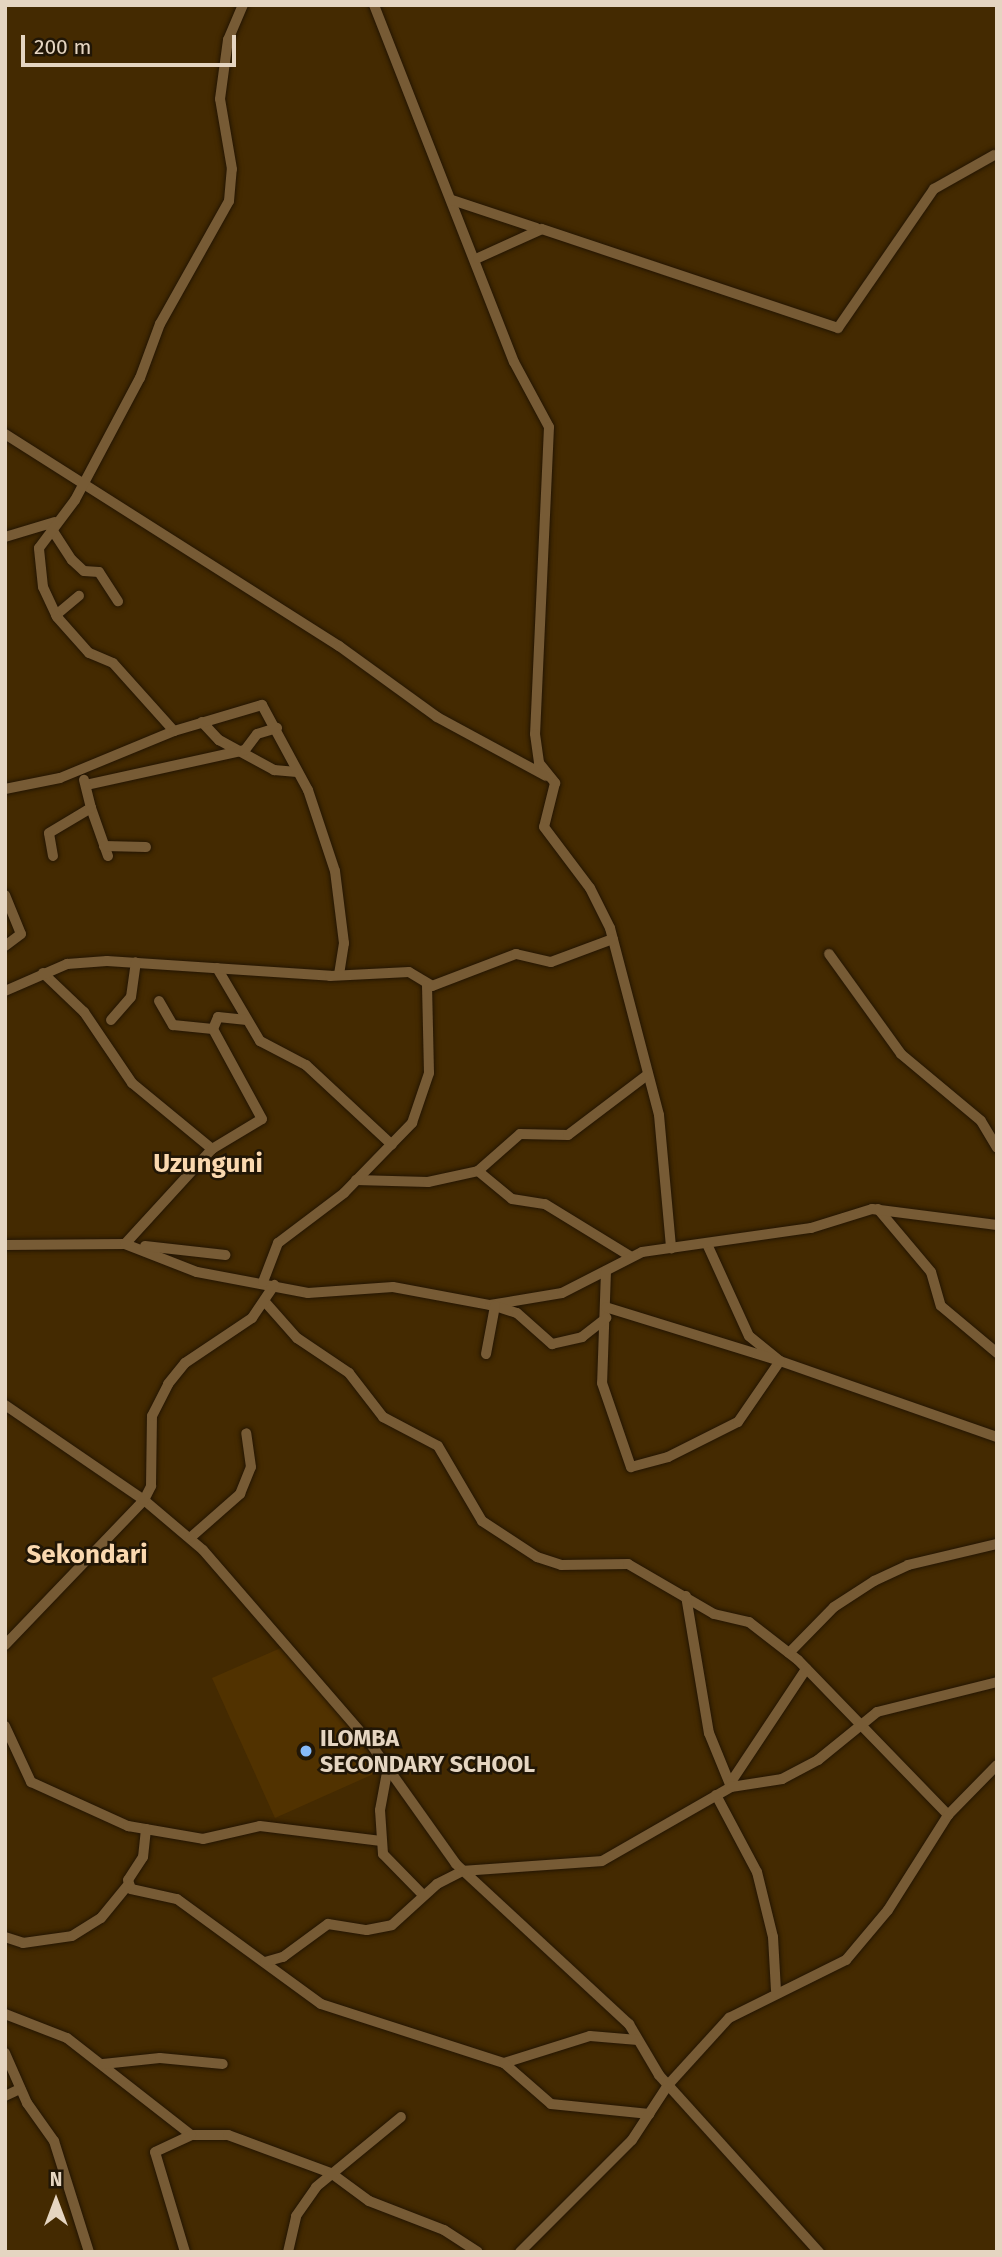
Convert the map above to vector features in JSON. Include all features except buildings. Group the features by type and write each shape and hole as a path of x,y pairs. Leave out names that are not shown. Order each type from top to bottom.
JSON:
{"street":[{"path":"174,732 150,699 113,663 85,649 56,615 39,564 53,525 83,484 140,378 160,324 229,201 232,169 220,99 228,40 243,5"},
{"path":"374,5 478,258 514,362 551,436 535,734 539,763 555,781"},
{"path":"452,200 838,328 934,189 996,154"},
{"path":"478,258 537,228"},
{"path":"5,434 339,646 446,723 555,781"},
{"path":"5,537 53,525"},
{"path":"53,525 72,560 84,571 99,572 118,601"},
{"path":"56,615 79,596"},
{"path":"5,789 80,771 174,732 259,704 277,728 297,772 337,879 344,943 339,975"},
{"path":"202,722 240,752 278,772 297,772"},
{"path":"86,785 240,752 257,734 277,728"},
{"path":"80,771 106,851 146,847"},
{"path":"555,781 544,827 597,898 613,939 659,1115 671,1248"},
{"path":"53,856 49,834 91,808"},
{"path":"5,895 21,934 5,946"},
{"path":"5,991 67,964 136,962 339,975 408,972 427,985 475,974 516,954 551,962 613,939"},
{"path":"829,954 901,1054 981,1121 997,1149"},
{"path":"111,1020 131,997 136,962"},
{"path":"217,968 260,1041 306,1065 393,1144"},
{"path":"43,973 84,1012 132,1083 212,1149"},
{"path":"5,1645 144,1500 150,1486 152,1416 168,1384 185,1363 266,1303 278,1243 356,1180 412,1123 429,1073 427,985"},
{"path":"159,1001 173,1025 212,1029"},
{"path":"212,1029 218,1017 247,1020"},
{"path":"130,1245 212,1149 257,1125 263,1115 212,1029"},
{"path":"356,1180 428,1182 478,1171 520,1133 568,1135 647,1074"},
{"path":"478,1171 512,1199 545,1204 630,1256"},
{"path":"493,1306 562,1293 630,1256 811,1228 878,1209 997,1225"},
{"path":"878,1209 930,1272 940,1306 996,1351"},
{"path":"707,1244 749,1336 780,1361"},
{"path":"5,1245 130,1245 225,1255"},
{"path":"130,1245 197,1272 317,1293 393,1287 493,1306 517,1312 552,1344 582,1337 606,1312"},
{"path":"606,1271 602,1383 631,1467 668,1457 738,1422 780,1361"},
{"path":"266,1303 298,1338 349,1373 383,1417 438,1446 482,1521 553,1563 618,1561 686,1596 714,1614 749,1622 806,1669 856,1724 948,1815"},
{"path":"486,1354 493,1306"},
{"path":"606,1312 780,1361 997,1437"},
{"path":"5,1405 144,1500 190,1538 388,1767 463,1871 615,2009 668,2085 819,2252"},
{"path":"190,1538 240,1494 251,1466 246,1433"},
{"path":"789,1653 834,1606 874,1581 908,1565 997,1544"},
{"path":"686,1596 709,1733 731,1784"},
{"path":"265,1962 283,1957 328,1924 367,1930 392,1925 423,1895 463,1871 602,1861 731,1784 806,1669"},
{"path":"731,1784 782,1779 826,1755 856,1724 929,1694 997,1682"},
{"path":"5,1726 31,1782 146,1829 203,1839 251,1826 284,1827 381,1841"},
{"path":"520,2252 632,2140 668,2085 729,2018 776,1990 825,1974 846,1960 888,1910 948,1815 997,1765"},
{"path":"388,1767 381,1841 384,1856 423,1895"},
{"path":"716,1795 757,1872 773,1937 776,1990"},
{"path":"5,1937 23,1942 72,1936 102,1918 128,1885 143,1857 146,1829"},
{"path":"128,1885 177,1899 321,2004 504,2063 551,2104 649,2114"},
{"path":"5,2014 45,2026 103,2064 191,2135"},
{"path":"504,2063 590,2036 638,2040"},
{"path":"5,2053 20,2089 54,2141 89,2252"},
{"path":"103,2064 160,2058 222,2064"},
{"path":"5,2096 20,2089"},
{"path":"288,2252 296,2216 331,2173 401,2117"},
{"path":"182,2249 155,2152 191,2135 228,2135 331,2173 369,2201 444,2230 478,2252"}],"shaded area":[{"name":"ILOMBA SECONDARY SCHOOL","path":"283,1647 358,1729 378,1772 275,1818 212,1678"}],"place":[{"name":"ILOMBA SECONDARY SCHOOL","path":"306,1751"}],"district":[{"name":"Uzunguni","path":"208,1164"},
{"name":"Sekondari","path":"87,1555"}]}
